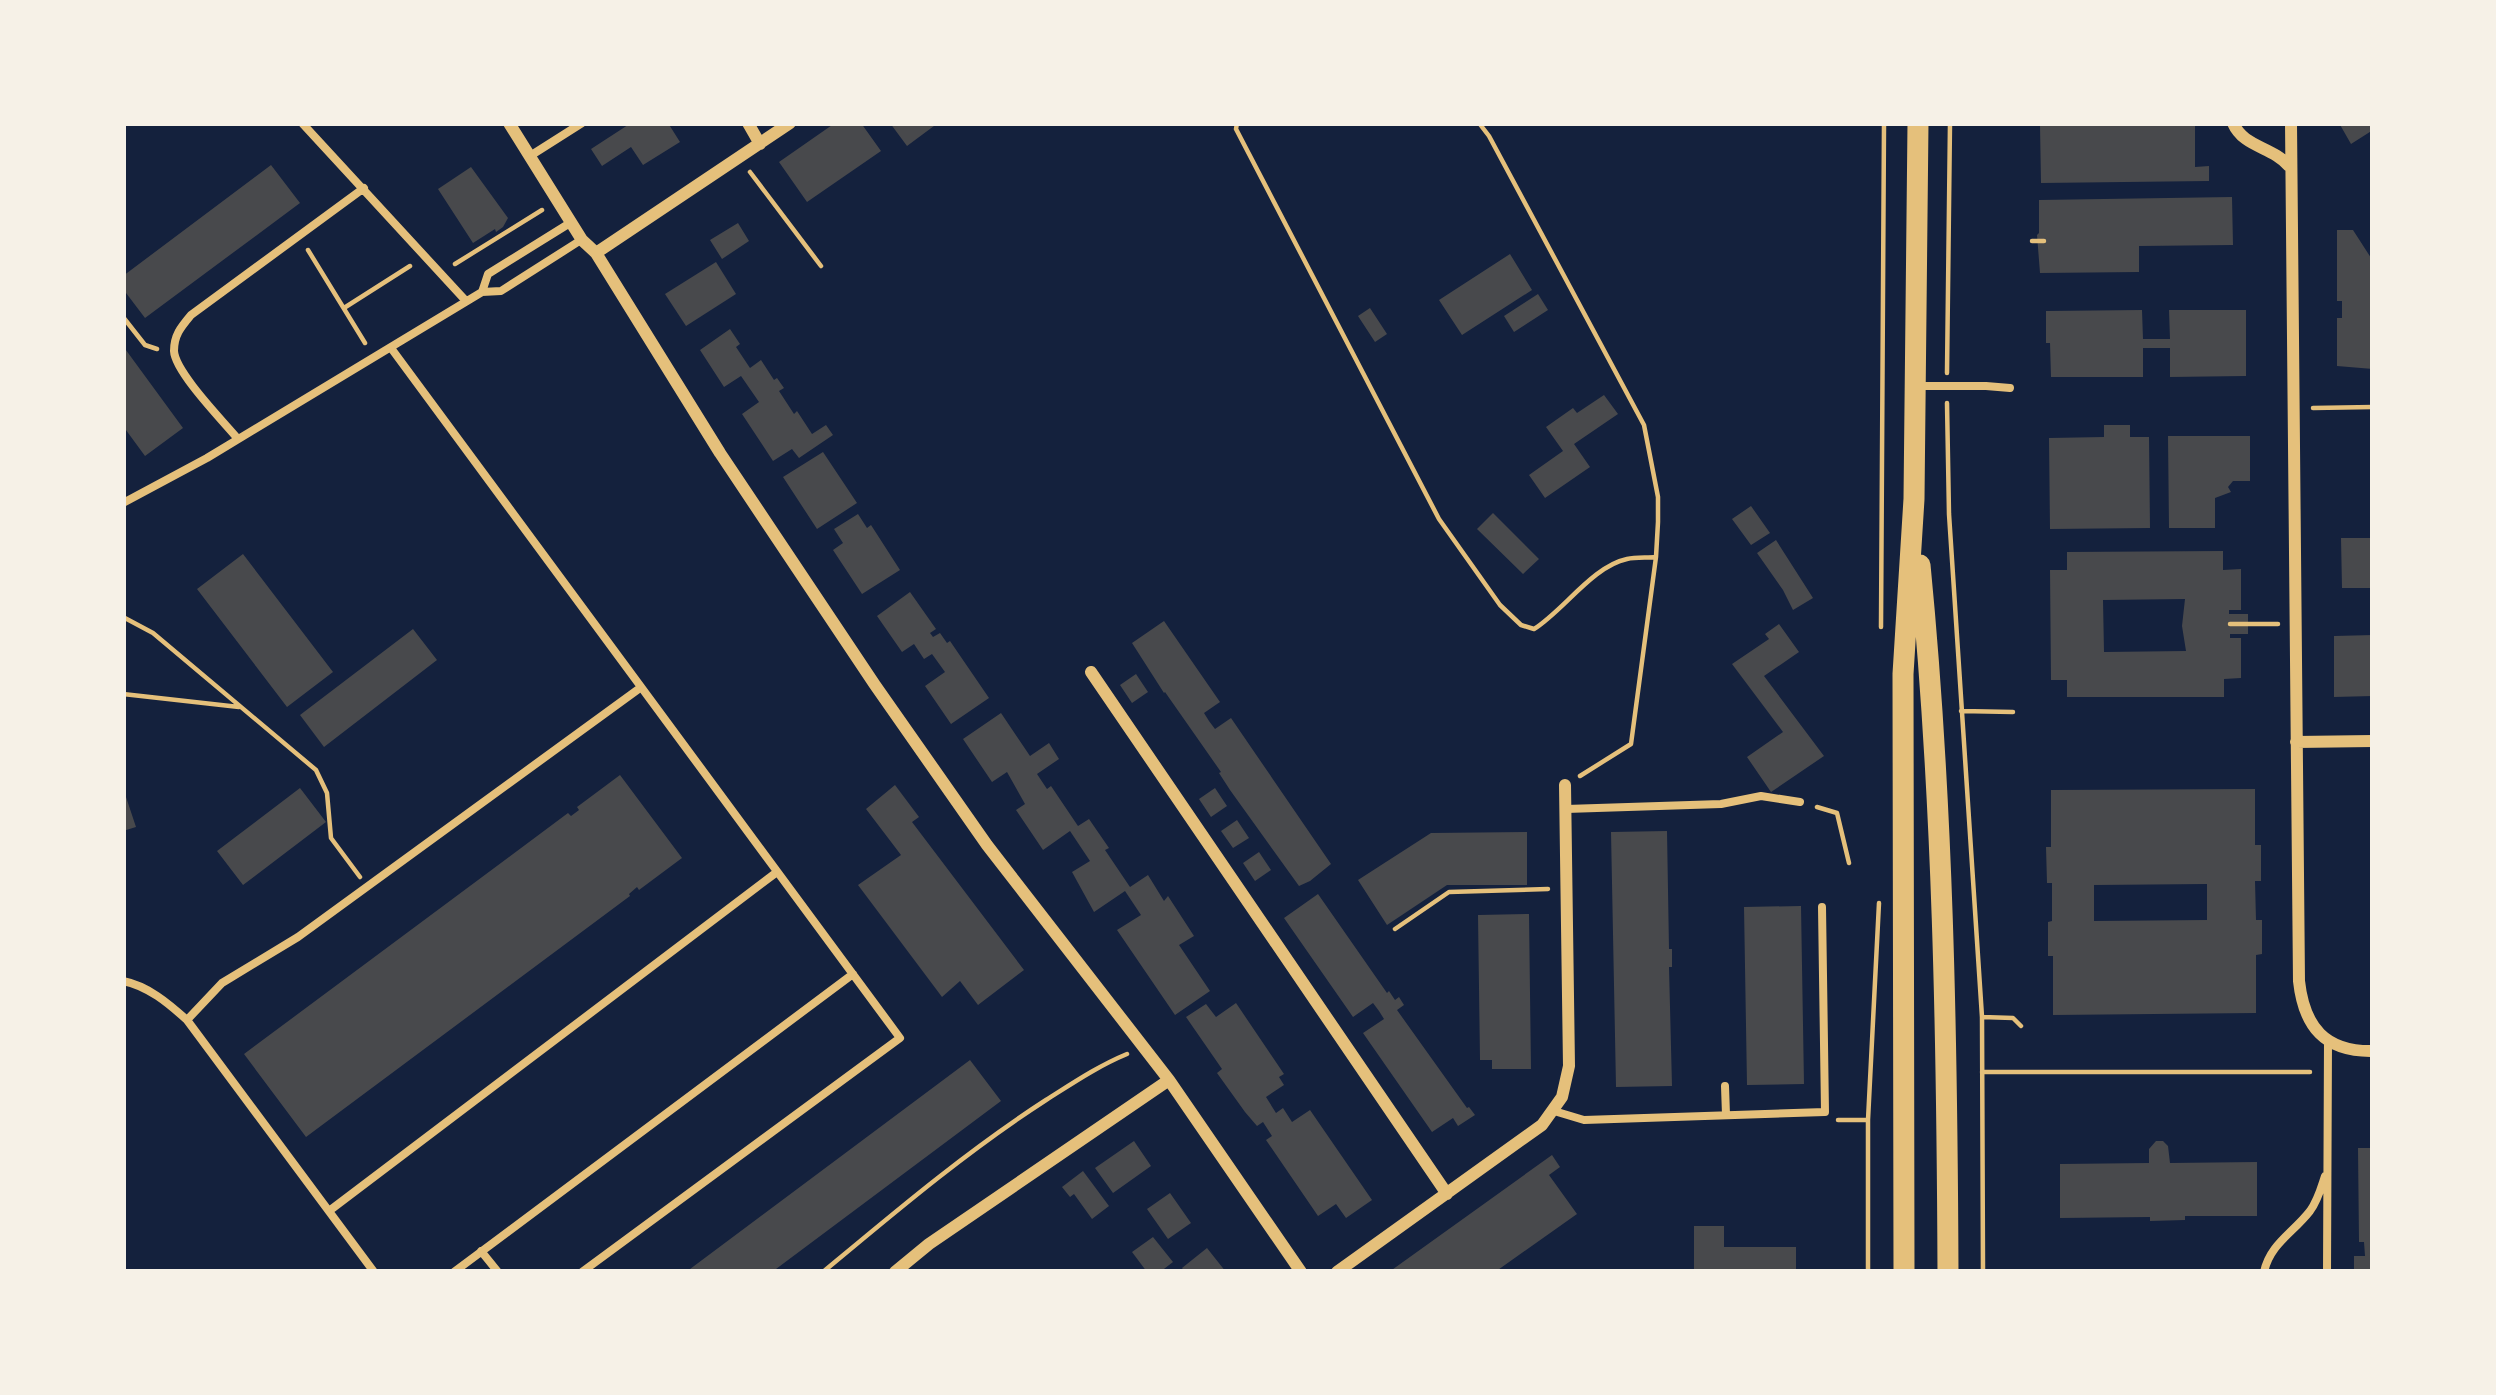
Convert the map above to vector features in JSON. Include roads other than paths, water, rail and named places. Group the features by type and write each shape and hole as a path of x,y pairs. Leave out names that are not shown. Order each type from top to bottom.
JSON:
{"main road":[{"path":"1904,1272 1903,674 1914,499 1918,123"},
{"path":"1914,499 1931,673 1942,874 1948,1272"}],"street":[{"path":"509,123 875,685 987,845 1168,1079 1301,1272"},
{"path":"748,123 760,144"},
{"path":"596,253 790,123"},
{"path":"2233,123 2247,142 2276,154 2290,166"},
{"path":"2291,123 2299,981 2311,1022 2328,1041 2344,1049 2373,1051"},
{"path":"1091,672 1447,1194"},
{"path":"2296,742 2373,741"},
{"path":"1337,1272 1554,1111 1569,1066 1565,785"},
{"path":"895,1272 1168,1079"}],"lane":[{"path":"302,123 466,301"},
{"path":"530,156 582,123"},
{"path":"238,439 174,356 177,332 191,315 364,188"},
{"path":"482,292 488,274 571,222"},
{"path":"123,503 482,292 501,292 582,240"},
{"path":"391,348 900,1038 582,1272"},
{"path":"1916,386 2010,388"},
{"path":"187,1020 222,982 298,937 640,688"},
{"path":"1566,809 1721,804 1761,796 1800,802"},
{"path":"329,1211 777,872"},
{"path":"1554,1111 1584,1120 1825,1112 1822,907"},
{"path":"454,1272 853,974"},
{"path":"123,981 166,1002 187,1020 374,1272"},
{"path":"2327,1272 2328,1041"},
{"path":"1724,1086 1726,1115"},
{"path":"2264,1272 2268,1256 2309,1212 2328,1168"},
{"path":"481,1250 498,1272"}]}
